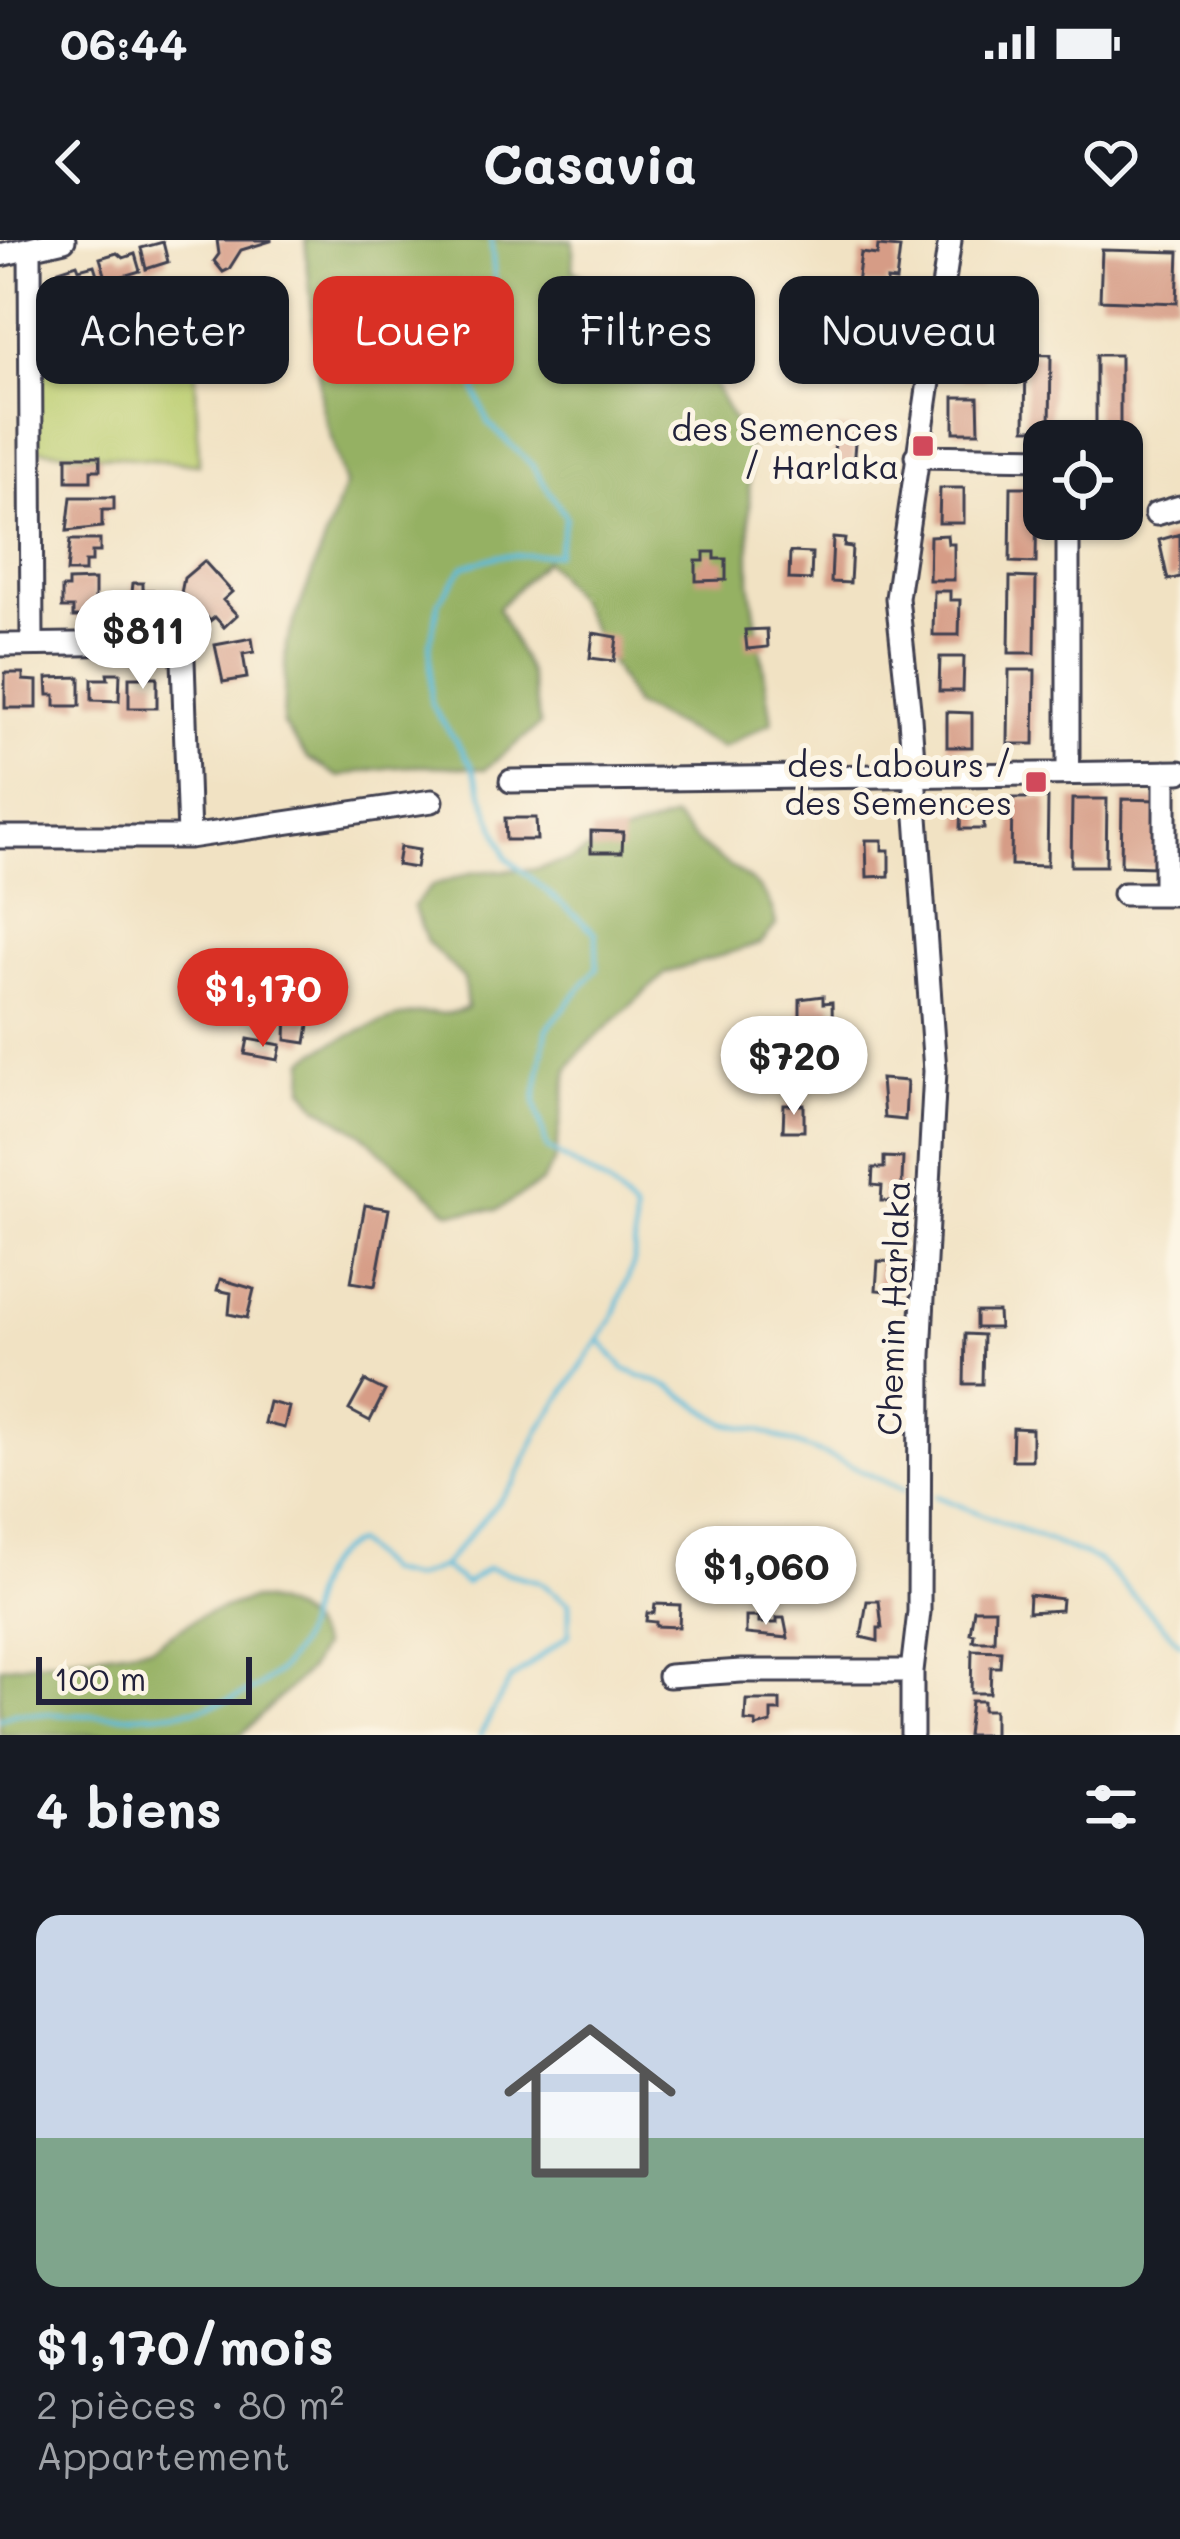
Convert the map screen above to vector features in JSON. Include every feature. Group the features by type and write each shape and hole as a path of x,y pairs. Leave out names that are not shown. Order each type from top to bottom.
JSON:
{"street":[{"path":"0,255 64,240"},
{"name":"Chemin Harlaka","path":"912,1735 912,1671 919,1612 920,1355 934,1071 897,598 950,240"},
{"path":"31,249 32,644"},
{"path":"916,456 1023,458"},
{"path":"1156,514 1180,507"},
{"path":"1068,540 1068,773"},
{"path":"0,646 148,643 172,648 183,660 189,836"},
{"path":"511,781 1173,772 1172,894 1124,894"},
{"path":"0,837 189,836 432,800"},
{"path":"668,1676 912,1671"}],"green space":[{"path":"305,240 573,240 573,270 584,276 538,276 538,384 714,384 749,450 750,582 772,722 722,748 634,705 577,601 545,560 498,608 530,675 540,725 485,769 411,766 339,777 307,758 283,724 286,644 345,485 320,384 514,384 514,276 313,276 313,319"},
{"path":"31,357 36,357 36,384 196,384 199,464 31,449"},
{"path":"674,818 760,890 776,925 761,943 666,973 580,1052 568,1069 555,1161 541,1183 497,1210 449,1212 361,1133 319,1107 304,1088 305,1060 328,1046 395,1019 467,1008 464,979 427,942 413,906 433,885 474,872 535,869 571,860 606,840"},
{"path":"251,1599 294,1612 321,1647 309,1669 241,1735 0,1735 0,1667 152,1646 202,1615"}],"building":[{"path":"217,240 271,241 241,250 223,272 214,261 219,254"},
{"path":"163,242 168,262 146,269 141,248"},
{"path":"878,246 900,248 897,276 858,276 861,253 877,255"},
{"path":"1102,250 1179,252 1177,303 1100,300"},
{"path":"135,254 140,271 105,276 100,258"},
{"path":"94,265 97,276 61,276 59,270"},
{"path":"1039,355 1051,355 1050,420 1025,420 1026,384 1039,384"},
{"path":"1096,355 1120,355 1120,420 1096,420"},
{"path":"954,397 978,397 979,432 954,432"},
{"path":"836,428 856,430 853,467 833,466"},
{"path":"67,456 100,456 100,470 91,470 91,481 67,481"},
{"path":"1011,487 1023,487 1023,540 1036,540 1036,563 1010,562"},
{"path":"940,488 964,488 964,523 939,523"},
{"path":"71,497 114,497 114,510 102,510 102,527 67,531"},
{"path":"1180,534 1180,577 1168,580 1159,540"},
{"path":"947,535 948,544 954,544 954,580 929,580 930,536"},
{"path":"833,538 845,539 844,546 852,547 850,583 831,582"},
{"path":"70,540 100,540 100,552 92,552 85,572 67,572"},
{"path":"704,552 726,559 726,580 696,581 696,561 704,561"},
{"path":"790,552 812,553 811,580 789,579"},
{"path":"204,561 232,592 223,600 237,615 224,627 215,617 210,621 205,615 201,618 181,593 184,578"},
{"path":"1010,577 1036,578 1035,653 1009,653"},
{"path":"95,580 95,617 73,617 73,608 62,608 62,588 68,588 68,581"},
{"path":"133,583 143,583 143,590 153,590 153,595 164,595 164,614 130,613"},
{"path":"934,591 950,591 950,600 960,600 959,635 933,635"},
{"path":"767,629 768,647 747,649 745,630"},
{"path":"593,633 617,637 614,661 590,658"},
{"path":"252,638 254,652 243,654 247,678 223,682 215,645"},
{"path":"940,657 964,657 963,691 939,691"},
{"path":"1009,670 1035,670 1034,744 1008,744"},
{"path":"5,673 23,673 23,680 37,681 37,708 5,708"},
{"path":"107,673 120,673 119,701 92,700 92,679 108,679"},
{"path":"80,677 80,706 55,706 55,695 48,695 47,678"},
{"path":"129,677 157,677 157,708 129,708"},
{"path":"947,712 972,713 972,747 947,747"},
{"path":"1012,798 1048,798 1047,866 1011,865"},
{"path":"1072,799 1107,799 1106,866 1071,866"},
{"path":"1122,799 1157,800 1156,867 1121,866"},
{"path":"961,800 984,801 984,829 960,829"},
{"path":"505,818 536,818 537,840 506,840"},
{"path":"591,831 623,832 622,852 591,852"},
{"path":"866,840 882,840 882,850 889,850 889,876 867,877"},
{"path":"400,847 419,850 416,868 397,865"},
{"path":"823,996 823,1003 832,1002 833,1050 827,1050 827,1058 807,1059 806,1018 800,1019 800,999"},
{"path":"287,1011 310,1019 306,1043 286,1040"},
{"path":"248,1039 281,1045 278,1060 245,1054"},
{"path":"881,1079 907,1081 905,1120 884,1118"},
{"path":"784,1105 804,1105 804,1131 783,1131"},
{"path":"884,1157 903,1158 901,1201 881,1201 882,1186 872,1185 873,1168 884,1168"},
{"path":"365,1205 389,1209 375,1286 351,1282"},
{"path":"878,1261 900,1262 897,1292 876,1290"},
{"path":"220,1279 254,1289 247,1318 229,1314 231,1293 217,1290"},
{"path":"976,1312 998,1312 999,1328 976,1328"},
{"path":"965,1334 983,1335 982,1384 964,1384"},
{"path":"365,1381 385,1391 370,1421 349,1410"},
{"path":"269,1402 289,1407 284,1428 264,1423"},
{"path":"1013,1428 1032,1429 1032,1460 1012,1460"},
{"path":"1029,1595 1062,1599 1061,1610 1028,1612"},
{"path":"867,1601 879,1601 882,1628 878,1628 878,1641 861,1637"},
{"path":"655,1604 680,1605 679,1627 646,1621"},
{"path":"974,1609 995,1609 994,1641 973,1641"},
{"path":"746,1617 759,1617 759,1623 784,1618 788,1638 746,1634"},
{"path":"972,1650 1001,1651 1000,1667 991,1667 990,1693 971,1693"},
{"path":"746,1700 780,1700 780,1711 771,1711 771,1723 756,1727 756,1722 745,1721"},
{"path":"971,1701 983,1701 983,1710 994,1710 994,1735 967,1735"}],"waterway":[{"path":"0,1719 14,1713 140,1715 225,1701 261,1685 288,1660 319,1576 343,1548 355,1542 386,1572 412,1578 442,1567 515,1482 539,1431 612,1320 634,1262 635,1212 610,1186 547,1148 535,1100 547,1029 597,968 596,933 507,858 472,766 431,704 430,644 439,601 464,566 499,556 557,554 566,517 532,465 488,423 476,391 495,283 491,240"},
{"path":"600,1340 624,1369 672,1388 725,1423 836,1459 903,1490"},
{"path":"936,1496 1099,1561 1180,1643"},
{"path":"442,1567 466,1584 487,1568 538,1581 569,1603 569,1635 510,1680 480,1735"}],"place":[{"name":"des Semences / Harlaka","path":"923,446"},
{"name":"des Labours / des Semences","path":"1036,782"}]}
